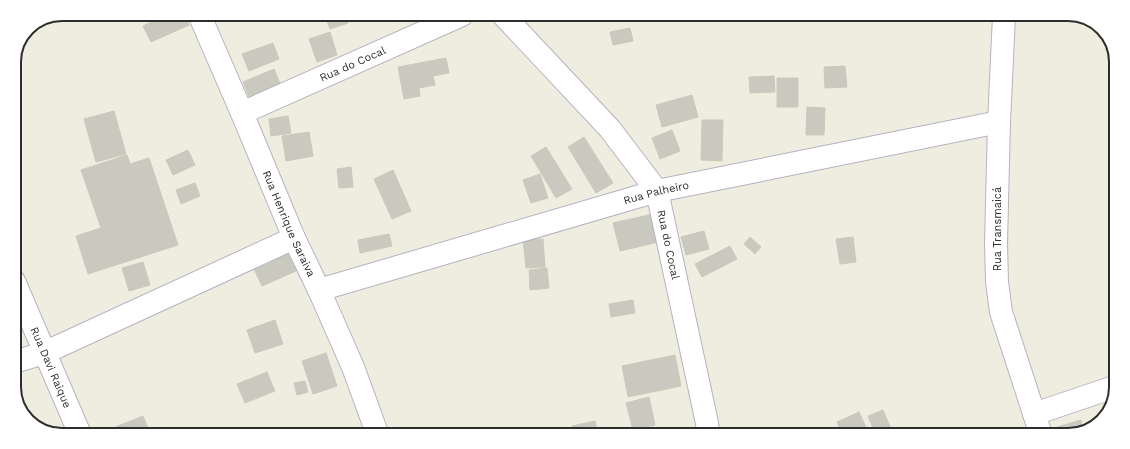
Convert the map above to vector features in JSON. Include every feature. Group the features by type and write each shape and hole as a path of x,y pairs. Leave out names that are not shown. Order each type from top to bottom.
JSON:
{"street":[{"name":"Rua Henrique Saraiva","path":"202,21 294,238 319,290 353,368 375,428"},
{"name":"Rua do Cocal","path":"242,113 449,21"},
{"name":"Rua do Cocal","path":"509,21 610,128 657,191 707,428"},
{"name":"Rua Transmaicá","path":"1004,21 999,122 996,243 997,282 1001,312 1039,428"},
{"name":"Rua Palheiro","path":"319,290 657,191 999,122"},
{"path":"21,360 44,354 294,238"},
{"name":"Rua Davi Raique","path":"21,298 77,428"},
{"path":"1034,414 1109,389"}],"building":[{"path":"154,21 188,21 189,25 151,42 143,26"},
{"path":"327,21 347,21 348,23 330,29"},
{"path":"630,28 633,41 613,45 610,32"},
{"path":"330,32 337,55 317,62 309,39"},
{"path":"273,43 279,59 249,71 242,54"},
{"path":"446,58 449,73 433,76 435,85 419,88 420,96 404,99 398,67"},
{"path":"845,66 847,87 825,88 824,67"},
{"path":"274,69 281,86 250,99 243,82"},
{"path":"774,76 775,92 750,93 749,77"},
{"path":"777,78 798,78 798,107 777,107"},
{"path":"692,95 698,117 662,127 656,105"},
{"path":"807,107 825,108 824,135 806,135"},
{"path":"114,111 126,154 96,162 84,119"},
{"path":"288,116 291,133 271,136 269,119"},
{"path":"702,120 723,120 722,161 701,160"},
{"path":"672,130 680,151 660,159 652,138"},
{"path":"309,132 313,156 286,161 282,136"},
{"path":"584,137 613,183 596,193 568,147"},
{"path":"546,147 572,189 556,198 531,156"},
{"path":"188,150 195,165 173,175 166,160"},
{"path":"127,155 130,164 149,158 178,245 88,274 76,236 101,228 81,170"},
{"path":"351,167 353,187 339,188 337,169"},
{"path":"393,170 411,211 392,219 374,179"},
{"path":"540,174 548,198 531,203 523,180"},
{"path":"195,183 200,196 181,204 176,190"},
{"path":"653,214 659,242 620,251 613,223"},
{"path":"704,231 709,249 686,255 681,237"},
{"path":"389,234 392,246 360,253 358,240"},
{"path":"750,237 761,247 755,254 744,244"},
{"path":"853,237 856,262 840,264 836,239"},
{"path":"543,239 545,267 526,268 523,240"},
{"path":"730,246 737,259 702,277 695,264"},
{"path":"287,252 296,271 262,286 253,267"},
{"path":"143,262 150,285 129,291 122,268"},
{"path":"547,268 549,288 530,290 529,270"},
{"path":"633,300 635,313 611,317 609,304"},
{"path":"275,320 283,344 255,353 247,330"},
{"path":"326,353 337,386 313,394 302,361"},
{"path":"675,355 681,386 628,397 622,366"},
{"path":"267,372 275,391 245,403 237,384"},
{"path":"305,381 308,392 297,395 294,383"},
{"path":"649,397 655,425 642,428 632,428 626,403"},
{"path":"883,410 891,428 873,428 868,416"},
{"path":"859,412 866,428 840,428 837,422"},
{"path":"143,416 148,428 113,428"},
{"path":"1081,420 1082,426 1068,428 1057,427"},
{"path":"595,421 597,428 572,428 572,426"}]}
